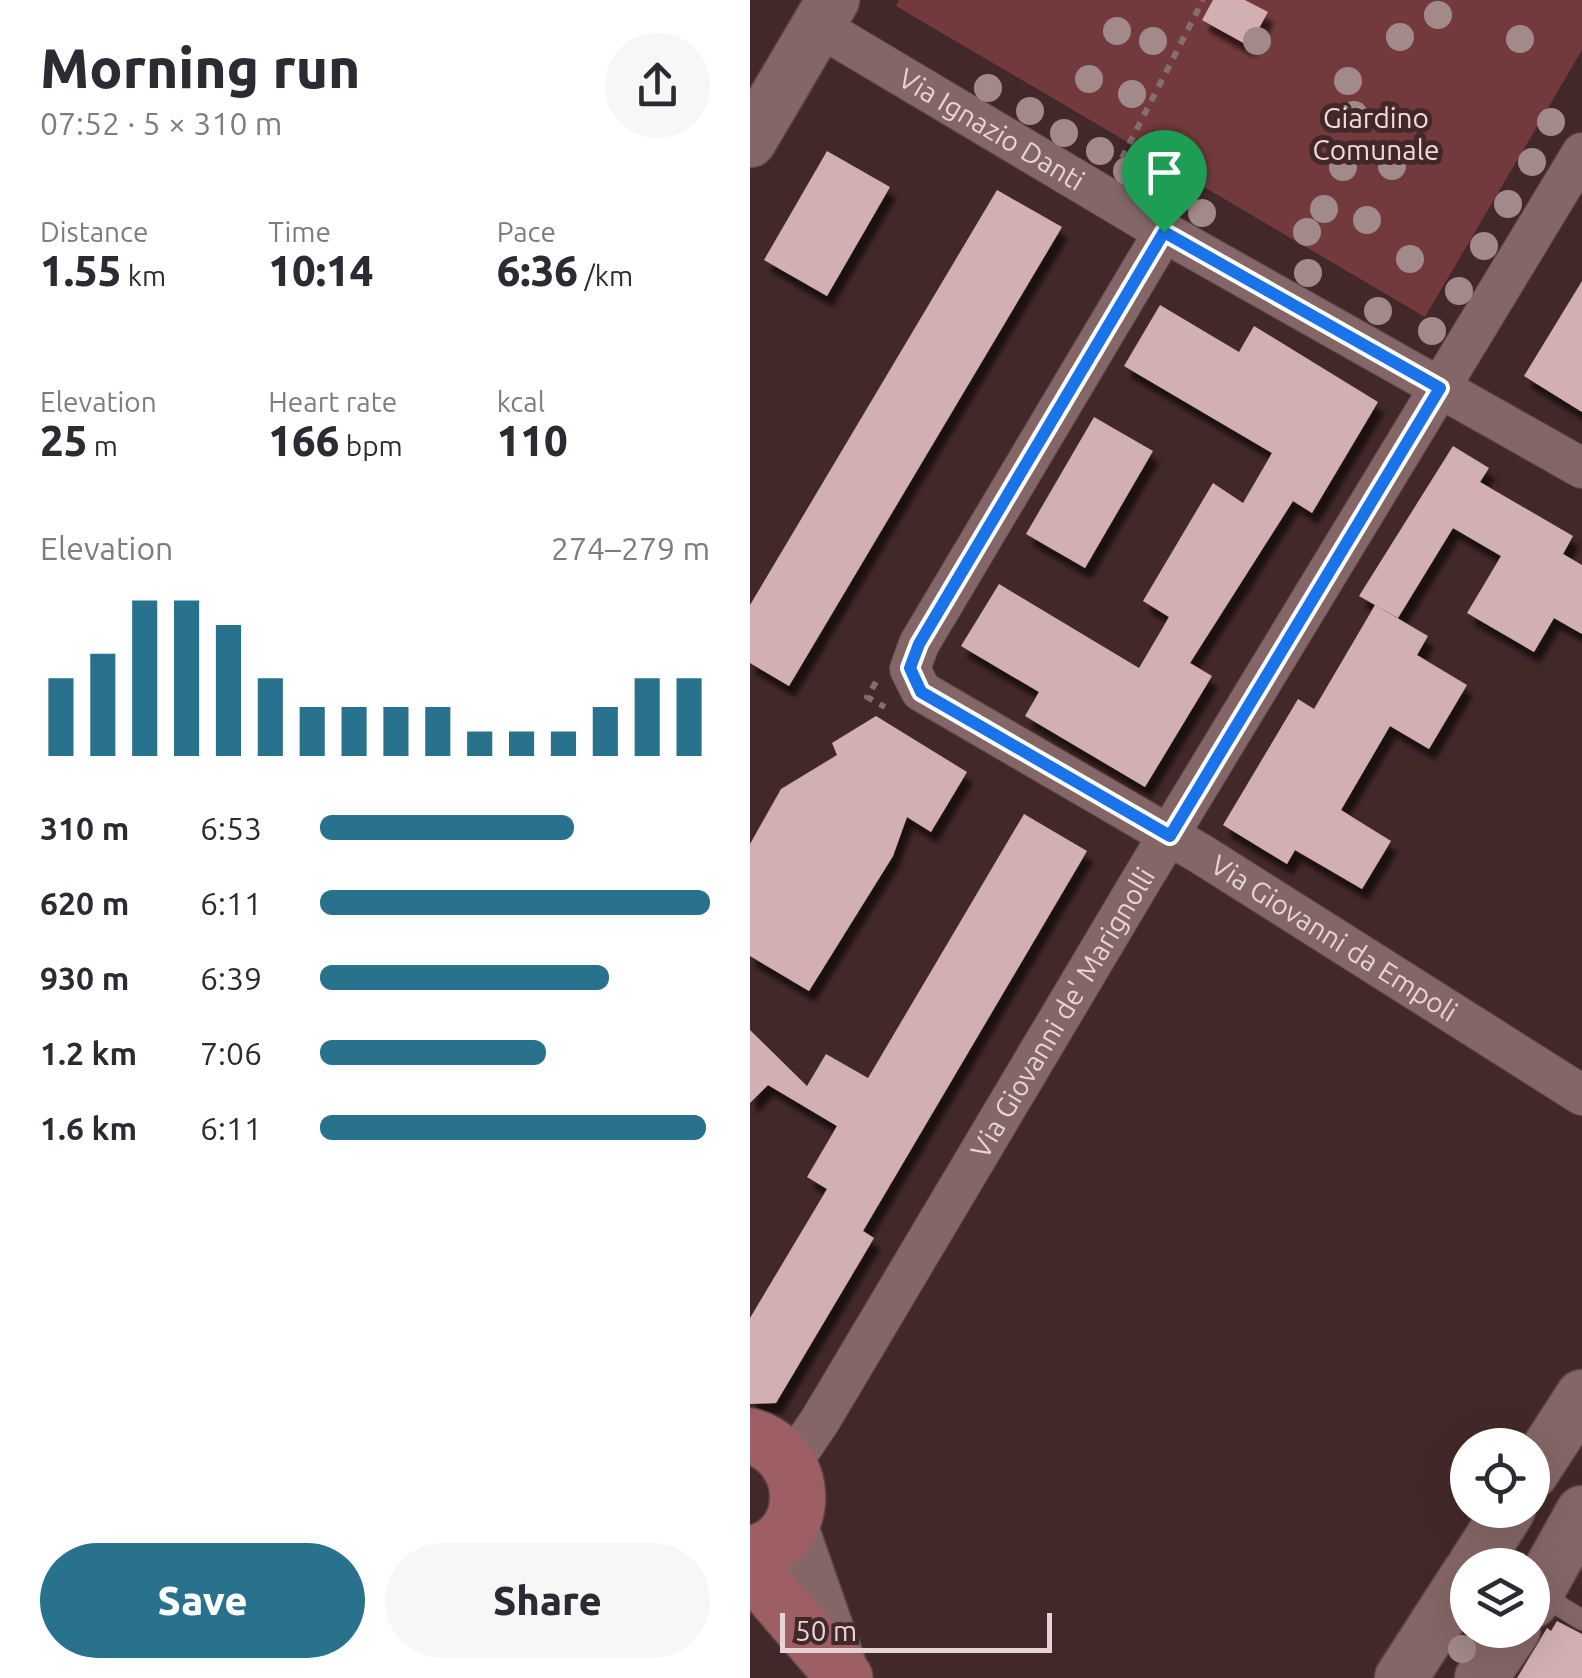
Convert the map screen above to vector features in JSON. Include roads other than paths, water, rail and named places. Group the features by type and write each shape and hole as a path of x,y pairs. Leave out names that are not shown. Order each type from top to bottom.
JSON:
{"main road":[{"path":"770,1450 798,1494 770,1540"},
{"path":"750,1568 844,1677"}],"street":[{"path":"750,141 826,13"},
{"name":"Via Ignazio Danti","path":"826,13 1164,232 1582,468"},
{"name":"Via Giovanni de' Marignolli","path":"770,1450 1170,836 1582,153"},
{"name":"Via Giovanni da Empoli","path":"1164,232 919,644 910,668 921,692 1170,836 1582,1095"},
{"path":"1550,1445 1582,1396"},
{"path":"1550,1569 1582,1512"},
{"path":"770,1540 844,1677"},
{"path":"1401,1678 1450,1602"},
{"path":"1481,1678 1501,1648"}],"lane":[{"path":"1550,1613 1582,1620"}],"park label":[{"name":"Giardino Comunale","path":"1376,134"}]}
